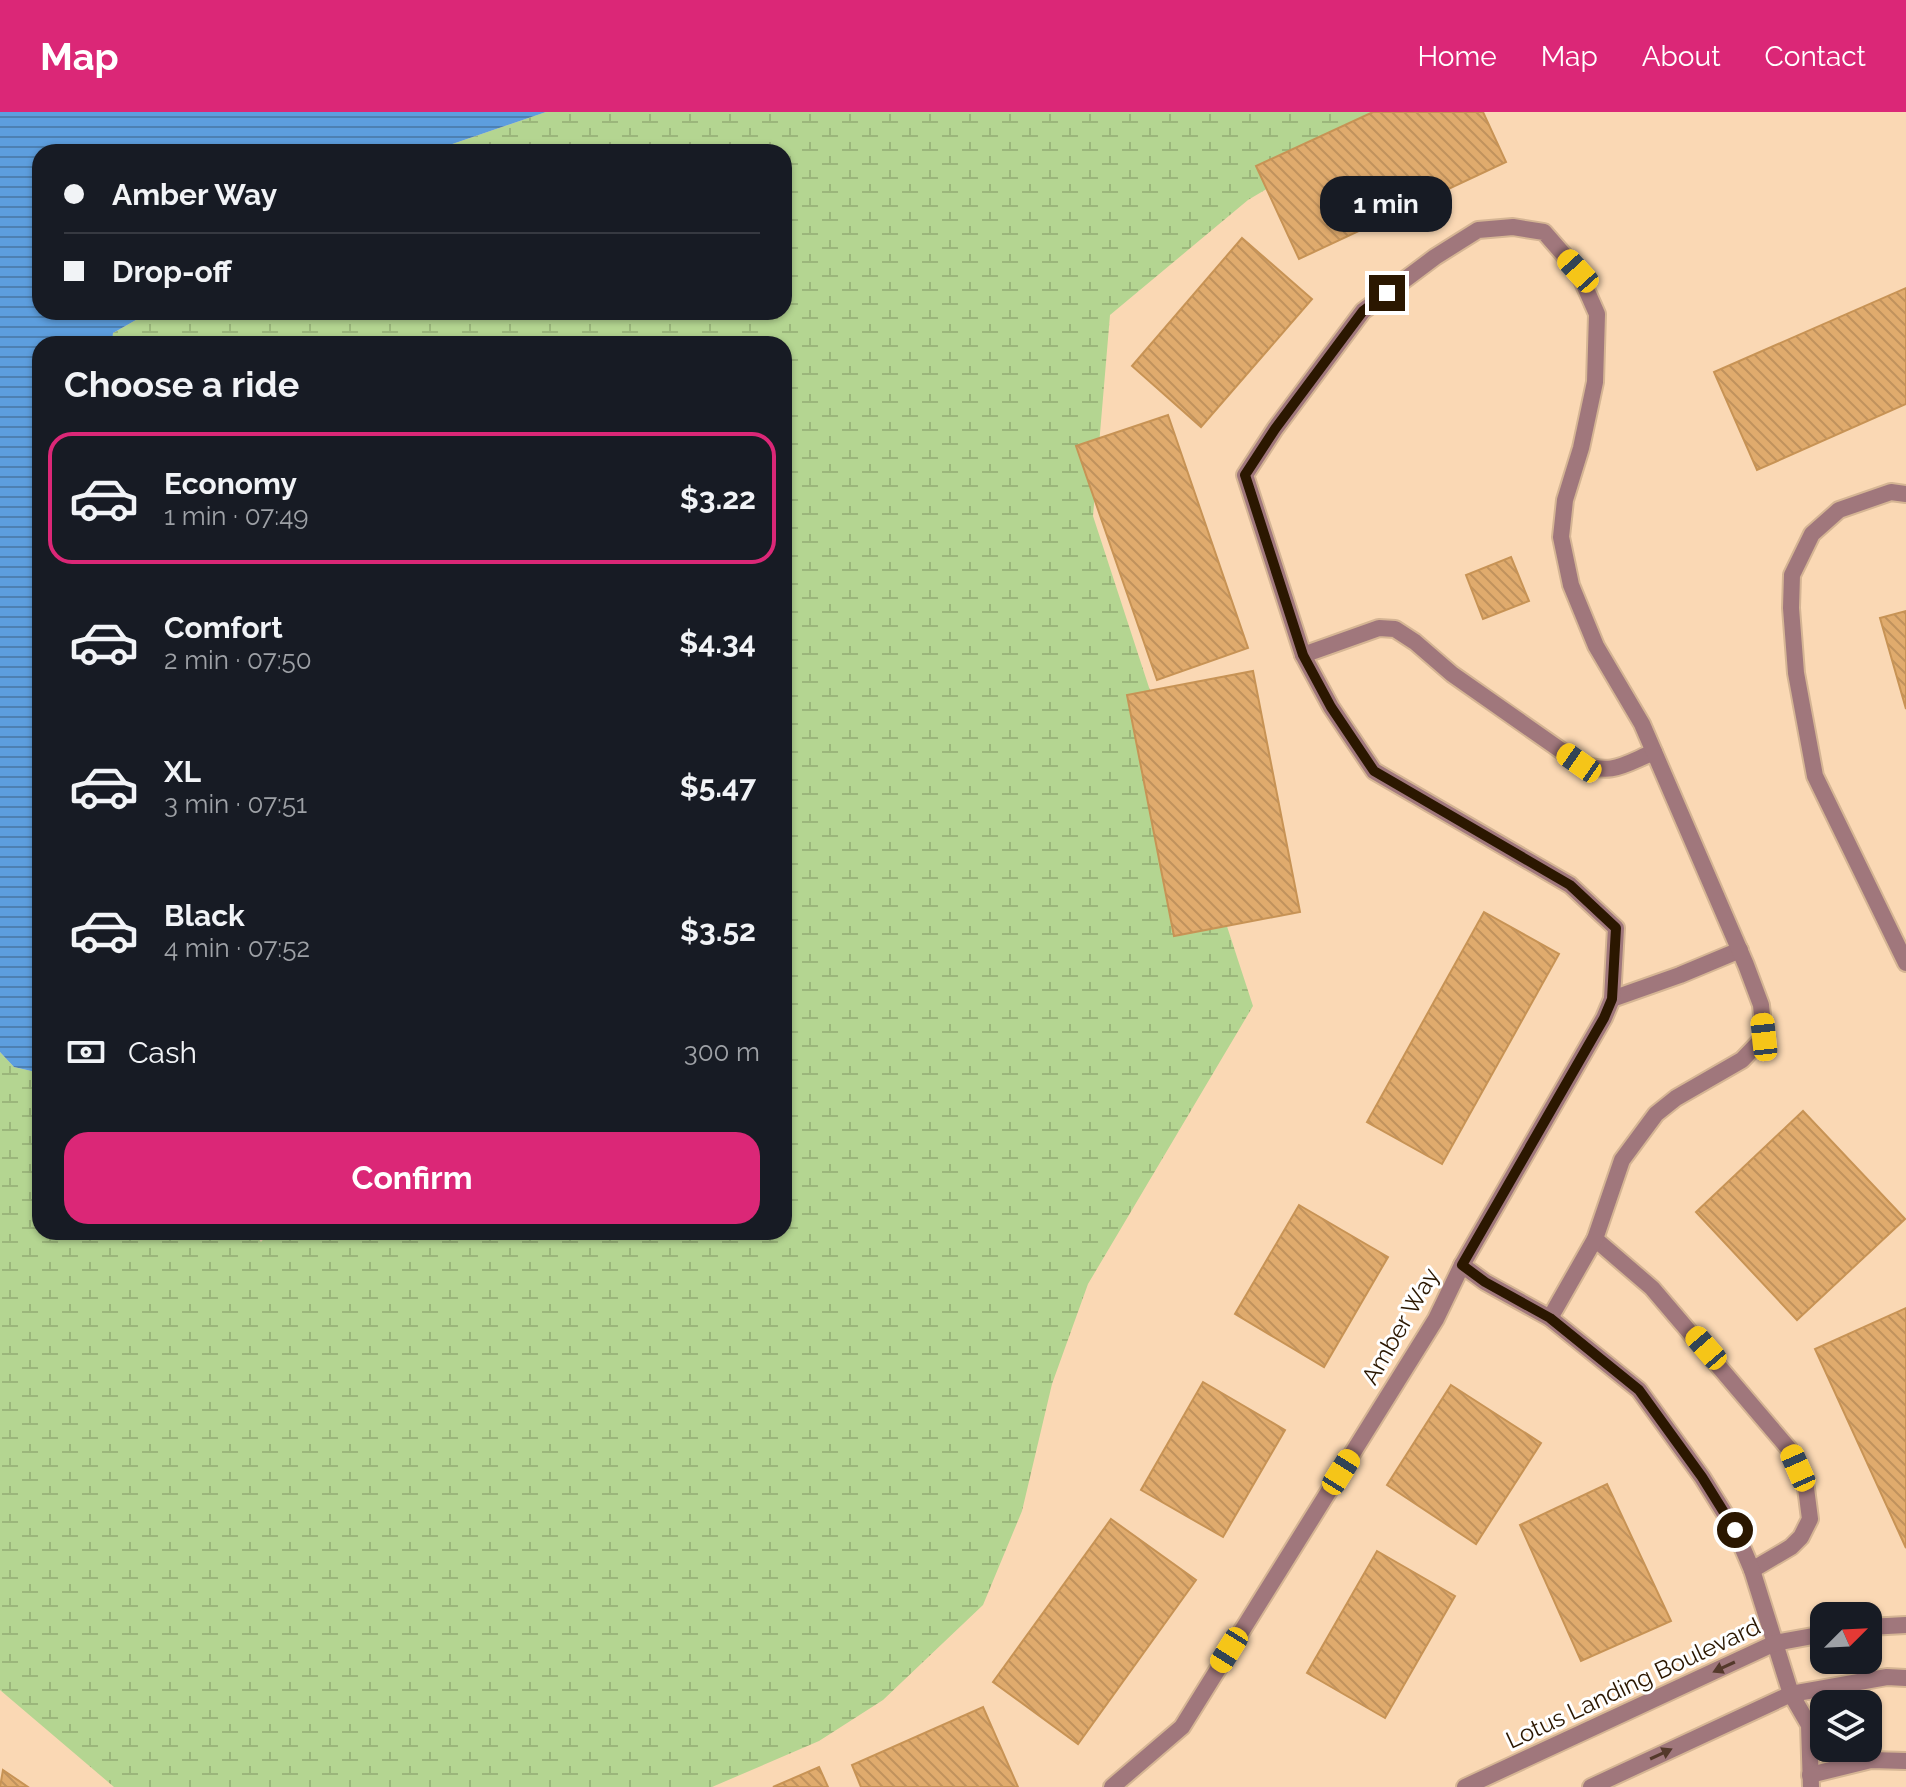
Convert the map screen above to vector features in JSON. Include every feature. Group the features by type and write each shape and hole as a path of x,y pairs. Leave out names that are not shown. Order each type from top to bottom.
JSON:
{"street":[{"path":"1462,1265 1604,1018 1612,999 1616,928 1570,885 1374,771 1331,707 1303,655 1245,475 1275,429 1363,311 1435,257 1478,230 1513,227 1544,232 1578,271 1597,314 1595,382 1581,448 1565,500 1561,537 1571,585 1596,646 1642,724 1740,950 1761,1005 1764,1037 1742,1060 1676,1098 1656,1114 1622,1160 1595,1239 1550,1318"},
{"path":"1906,494 1891,492 1839,510 1812,534 1792,575 1791,608 1796,673 1815,776 1906,963"},
{"path":"1303,655 1379,628 1395,629 1452,674 1579,763 1600,771 1616,768 1654,752"},
{"path":"1612,999 1740,950"},
{"path":"1595,1239 1652,1288 1789,1449 1806,1488 1810,1519 1801,1537 1791,1547 1752,1570"},
{"name":"Amber Way","path":"1112,1787 1182,1727 1436,1319 1462,1265 1485,1282 1550,1318 1639,1390 1702,1477 1727,1517 1752,1570 1791,1694 1809,1725 1811,1781"},
{"path":"1882,1626 1906,1625"},
{"name":"Lotus Landing Boulevard","path":"1465,1787 1775,1643 1810,1637"},
{"path":"1591,1787 1791,1694 1887,1677 1906,1678"},
{"path":"1811,1781 1871,1760 1906,1761"}],"green space":[{"path":"546,112 1396,112 1248,200 1110,315 1093,516 1253,1006 1088,1284 1052,1384 1022,1511 983,1605 883,1700 819,1741 712,1787 114,1787 0,1690 0,1052 14,1067 32,1071 32,1240 792,1240 792,336 113,336 136,320 792,320 792,144 452,144"}],"water":[{"path":"0,112 546,112 452,144 32,144 32,320 136,320 113,336 32,336 32,1071 14,1067 0,1052"}],"building":[{"path":"1373,112 1483,112 1506,162 1299,259 1256,166"},
{"path":"1242,238 1312,299 1201,427 1132,366"},
{"path":"1906,288 1906,404 1757,470 1714,372"},
{"path":"1168,415 1248,648 1157,680 1076,446"},
{"path":"1511,557 1529,601 1483,619 1466,575"},
{"path":"1906,611 1906,709 1880,618"},
{"path":"1253,671 1300,912 1174,936 1127,695"},
{"path":"1484,912 1559,954 1442,1164 1367,1122"},
{"path":"1803,1111 1905,1219 1797,1320 1696,1212"},
{"path":"1299,1205 1388,1257 1324,1367 1235,1314"},
{"path":"1906,1308 1906,1548 1815,1349"},
{"path":"1203,1382 1285,1430 1223,1537 1141,1490"},
{"path":"1451,1385 1541,1443 1476,1544 1387,1485"},
{"path":"1607,1484 1671,1621 1581,1661 1520,1525"},
{"path":"1111,1519 1196,1580 1078,1744 993,1682"},
{"path":"1377,1551 1455,1596 1385,1718 1307,1673"},
{"path":"983,1707 1018,1787 861,1787 852,1765"},
{"path":"819,1767 828,1787 773,1787"},
{"path":"3,1770 28,1787 0,1787"}],"route":[{"path":"1387,293 1363,311 1275,429 1245,475 1303,655 1331,707 1374,771 1570,885 1616,928 1612,999 1604,1018 1462,1265 1485,1282 1550,1318 1639,1390 1702,1477 1735,1530"}]}
